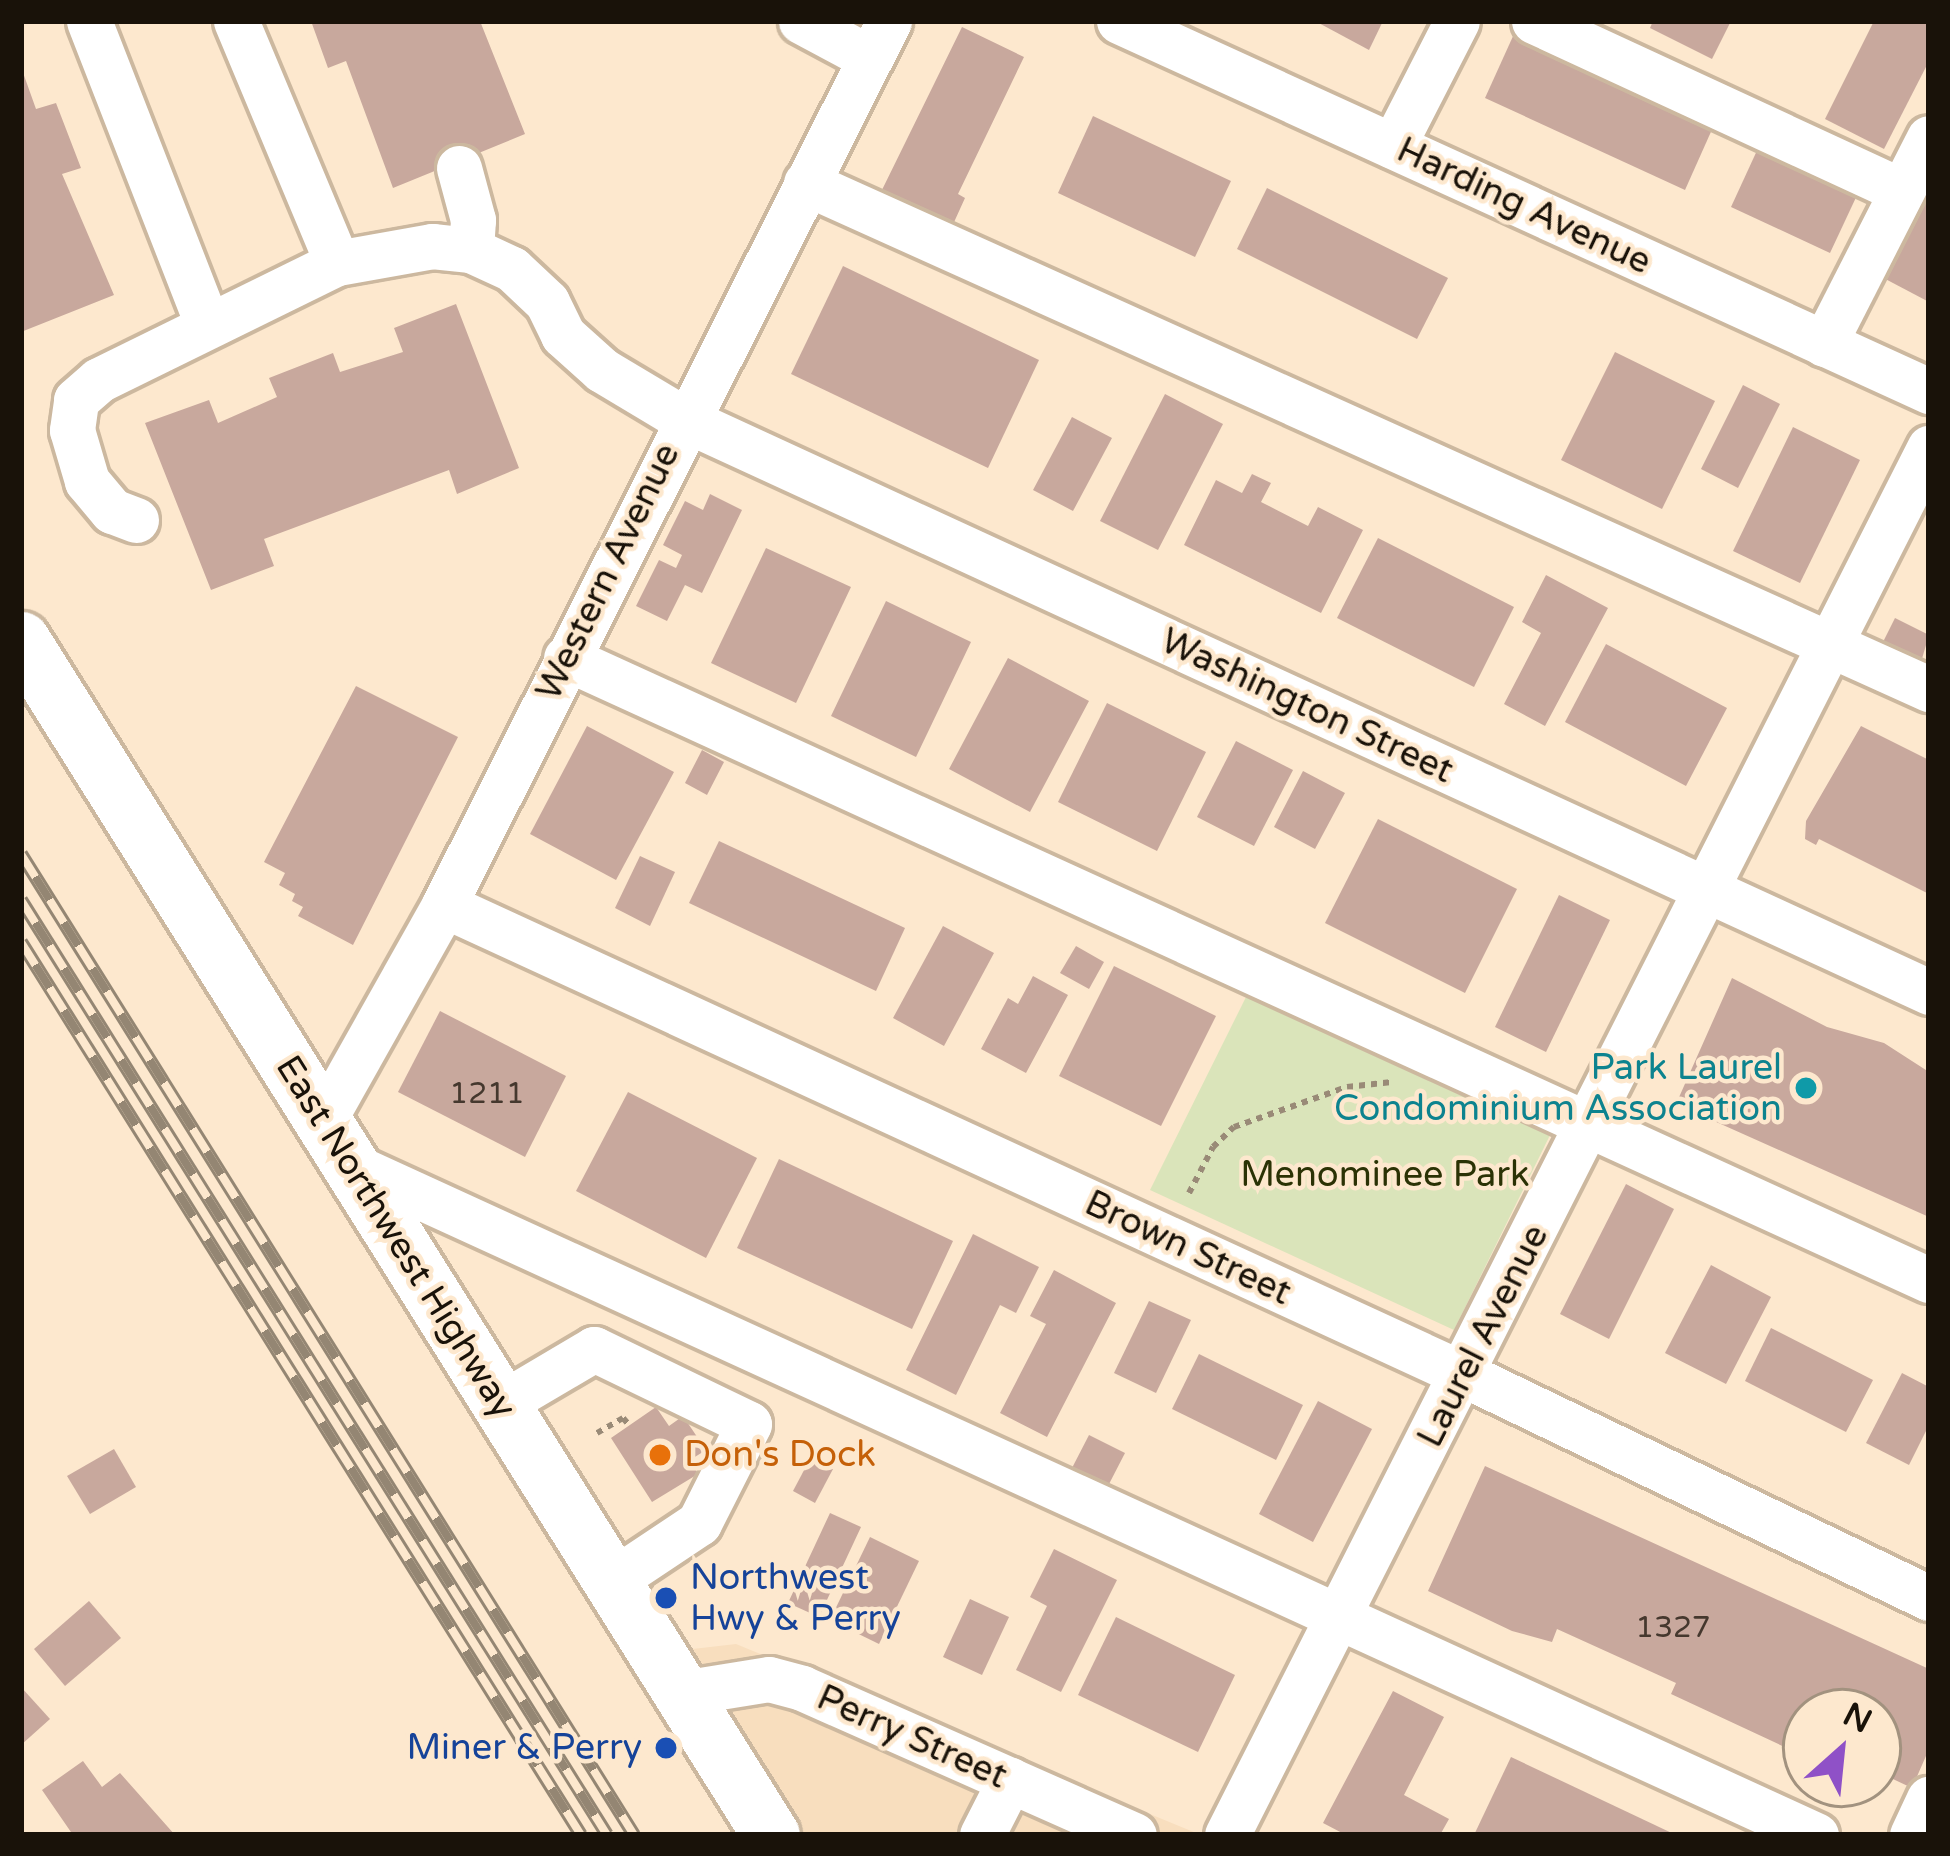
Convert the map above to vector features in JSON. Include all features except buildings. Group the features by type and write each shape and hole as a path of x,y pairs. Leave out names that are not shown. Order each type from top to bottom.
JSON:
{"main road":[{"name":"East Northwest Highway","path":"21,640 771,1835"}],"street":[{"path":"89,21 206,324"},
{"path":"236,21 337,263"},
{"path":"801,21 879,40"},
{"name":"Harding Avenue","path":"1118,21 1929,391"},
{"path":"1393,146 1456,21"},
{"path":"1534,21 1621,39 1902,191"},
{"name":"Western Avenue","path":"337,1143 444,905 684,419 879,40"},
{"path":"1824,344 1929,138"},
{"path":"136,520 112,511 87,482 72,430 76,400 206,324 337,263 432,246 470,250 473,220 459,168"},
{"path":"806,183 1929,689"},
{"name":"Washington Street","path":"470,250 512,268 547,302 563,335 602,370 684,419 1929,992"},
{"name":"Laurel Avenue","path":"1227,1835 1465,1375 1704,888 1929,448"},
{"path":"566,658 1929,1280"},
{"name":"Brown Street","path":"444,905 1465,1375 1929,1598"},
{"path":"337,1143 1816,1835"},
{"path":"501,1404 594,1349 749,1424 699,1523 612,1582"},
{"name":"Perry Street","path":"682,1693 769,1679 1031,1804 1134,1835"},
{"path":"1912,1835 1929,1799"},
{"path":"982,1835 1031,1804"}],"path":[{"path":"1189,1192 1213,1147 1234,1127 1361,1084 1408,1087"},
{"path":"597,1433 623,1418 629,1425"}],"shaded area":[{"path":"736,1644 1201,1835 801,1835 684,1650"}],"green space":[{"name":"Menominee Park","path":"1249,991 1554,1127 1454,1330 1150,1190"}],"railway":[{"path":"21,854 634,1835"},
{"path":"21,900 607,1835"},
{"path":"21,942 581,1835"}],"place":[{"name":"Park Laurel Condominium Association","path":"1806,1088"},
{"name":"Don's Dock","path":"660,1455"},
{"name":"Northwest Hwy & Perry","path":"666,1598"},
{"name":"Miner & Perry","path":"666,1748"}]}
